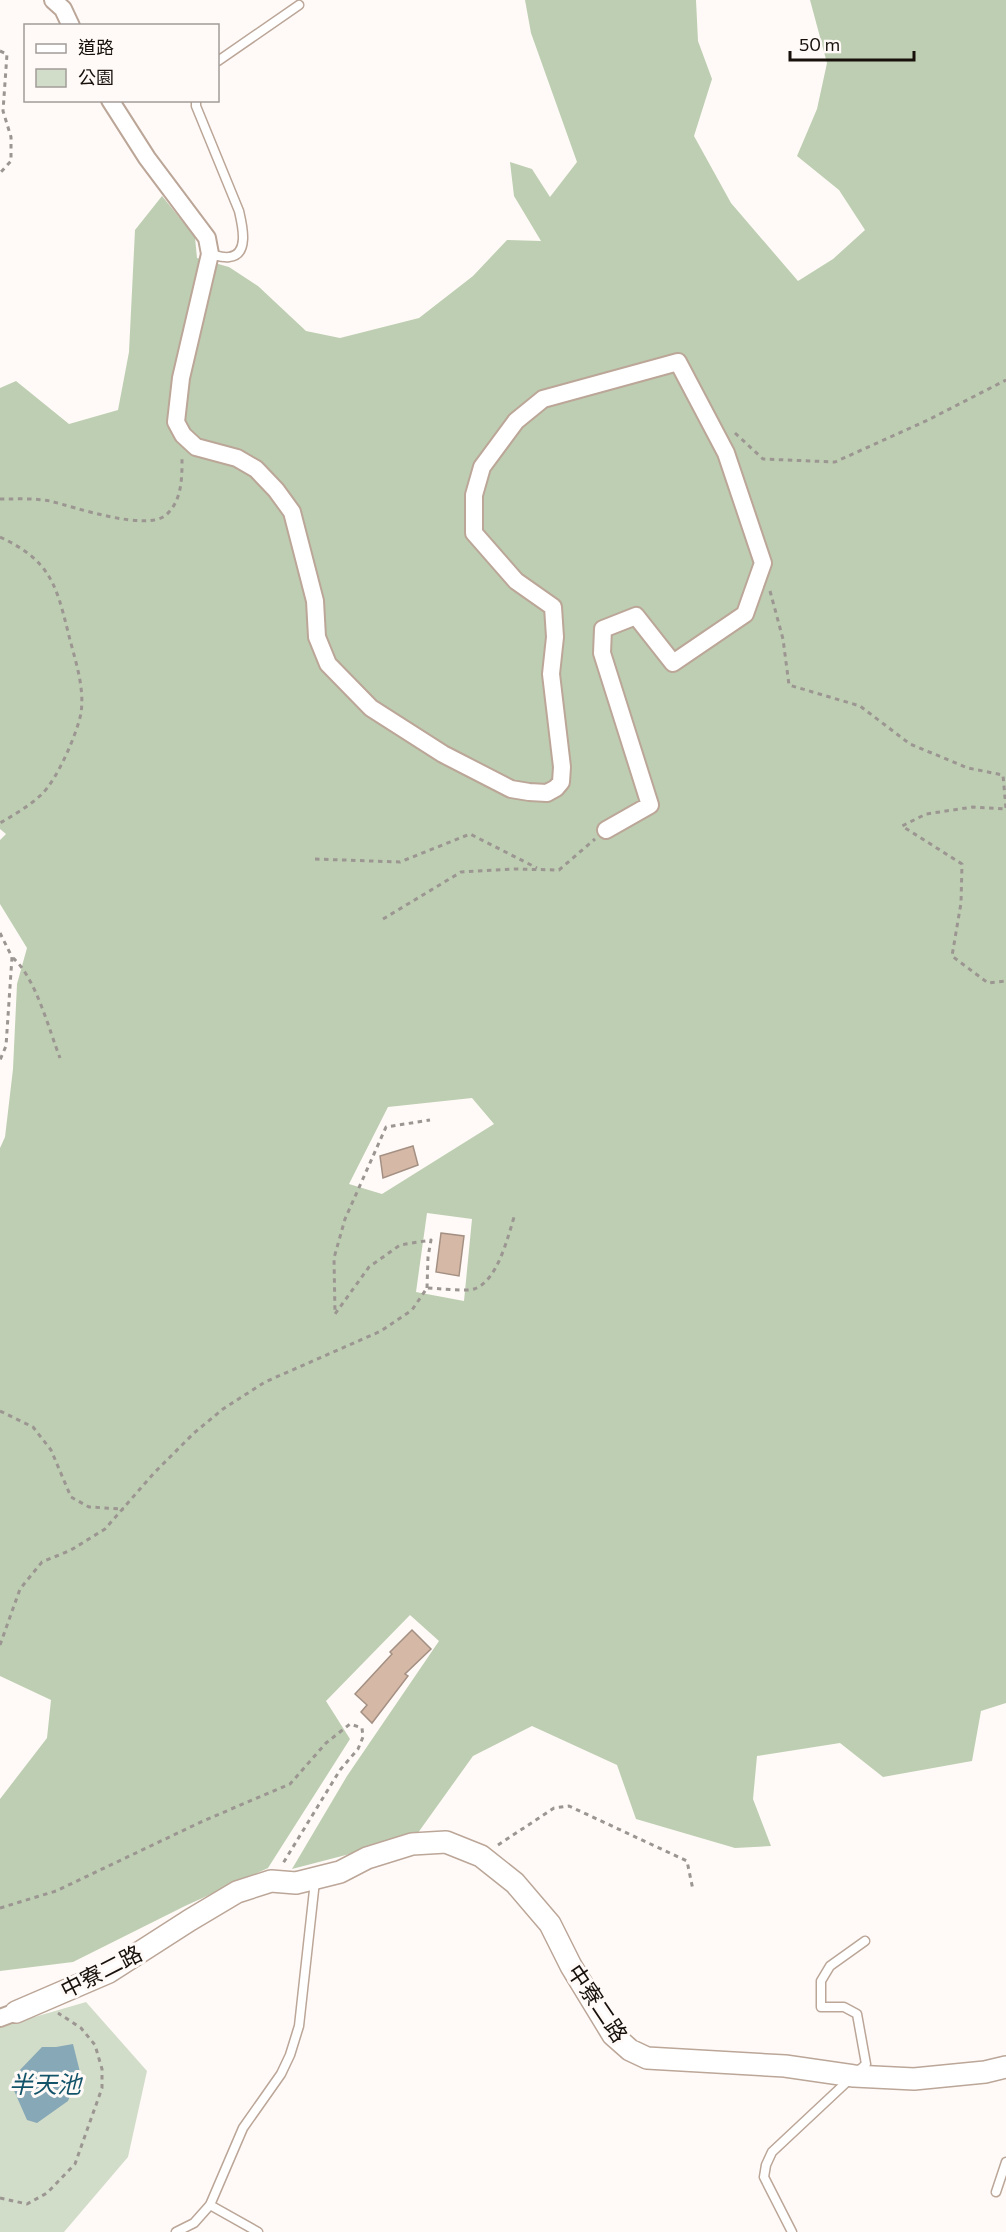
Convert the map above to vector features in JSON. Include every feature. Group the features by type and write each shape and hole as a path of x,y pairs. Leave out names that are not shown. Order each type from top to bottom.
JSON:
{"street":[{"path":"53,0 63,9 70,24"},
{"path":"111,102 147,158 207,238 210,254 181,378 177,422 183,435 196,447 237,458 256,469 276,490 292,512 315,601 317,637 328,664 346,684 371,708 434,748 511,789 547,793 561,782 562,767 551,674 555,637 554,608 516,581 474,533 474,495 482,466 516,421 543,399 678,362 726,453 763,563 745,614 673,663 636,616 603,629 602,653 650,806 606,830"},
{"name":"中寮二路","path":"8,2015 110,1972 190,1920 237,1893 272,1881 296,1883 340,1872 367,1858 412,1844 446,1842 482,1856 515,1883 550,1924 571,1966 613,2035 630,2050 647,2058 784,2066 854,2076 914,2079 985,2072 1006,2067"}],"lane":[{"path":"219,59 298,5"},
{"path":"196,102 239,211 243,229 243,244 238,253 230,257 210,254"},
{"path":"177,2232 194,2223 210,2205 243,2128 281,2074 290,2055 299,2026 315,1877"},
{"path":"792,2232 764,2177 766,2165 772,2152 866,2064 858,2014 844,2007 821,2007 820,1981 830,1966 865,1941"},
{"path":"996,2192 1006,2162"},
{"path":"210,2205 258,2232"}],"path":[{"path":"0,51 7,54 3,111 11,137 11,161 0,173"},
{"path":"729,427 763,459 835,462 928,420 1006,380"},
{"path":"0,499 48,501 92,513 146,522 165,517 175,504 182,484 183,435"},
{"path":"0,537 22,548 42,565 58,593 80,680 81,712 69,750 43,793 0,823"},
{"path":"763,563 783,639 789,685 860,706 910,744 969,768 1003,775 1006,809 973,807 926,814 902,826 962,864 961,903 952,957 988,983 1006,981"},
{"path":"383,919 461,872 559,870 606,830"},
{"path":"315,859 400,862 470,834 539,869"},
{"path":"0,933 12,957 20,964 33,989 60,1058"},
{"path":"0,1060 6,1046 12,957"},
{"path":"0,1645 20,1589 42,1562 70,1550 105,1529 162,1465 194,1433 223,1409 265,1382 381,1331 412,1310 427,1288 431,1240 400,1245 369,1268 334,1314 334,1258 345,1219 386,1126 430,1120"},
{"path":"427,1288 473,1290 491,1276 504,1251 515,1214"},
{"path":"0,1411 33,1426 51,1450 72,1497 89,1507 124,1509"},
{"path":"0,1908 56,1891 204,1821 290,1784 326,1743 350,1724 362,1728 363,1737 358,1749 340,1770 272,1881"},
{"path":"482,1856 554,1808 568,1806 687,1862 693,1890"},
{"path":"0,2198 27,2204 47,2193 75,2164 102,2088 102,2069 95,2045 81,2028 39,2002"}],"green space":[{"path":"525,0 696,0 698,41 712,79 694,136 731,203 798,281 833,259 865,230 839,190 797,156 817,109 827,63 810,0 1006,0 1006,1703 981,1711 972,1761 883,1777 840,1743 757,1756 753,1799 771,1846 735,1848 636,1819 617,1765 532,1726 473,1756 415,1837 292,1869 347,1776 439,1641 410,1615 326,1701 350,1739 268,1868 185,1906 73,1962 0,1971 0,1799 47,1738 51,1700 0,1676 0,1148 5,1137 13,1069 17,984 27,948 0,904 0,840 6,834 0,829 0,388 16,381 69,424 118,410 129,352 135,230 162,196 195,237 197,258 229,267 258,286 306,331 340,338 419,318 473,276 507,240 541,241 514,196 510,162 532,169 550,197 577,162 531,33","holes":["472,1098 494,1124 382,1194 349,1184 388,1107","427,1213 472,1219 464,1301 416,1292"]},
{"path":"86,2002 147,2071 128,2157 64,2232 0,2232 0,2027"}],"water":[{"name":"半天池","path":"73,2044 80,2072 68,2101 37,2123 27,2120 12,2086 18,2072 42,2047"}],"building":[{"path":"413,1146 418,1165 383,1178 380,1156"},
{"path":"441,1233 464,1236 459,1276 436,1272"},
{"path":"412,1630 431,1649 405,1674 408,1676 372,1723 361,1712 367,1705 355,1694"}]}
